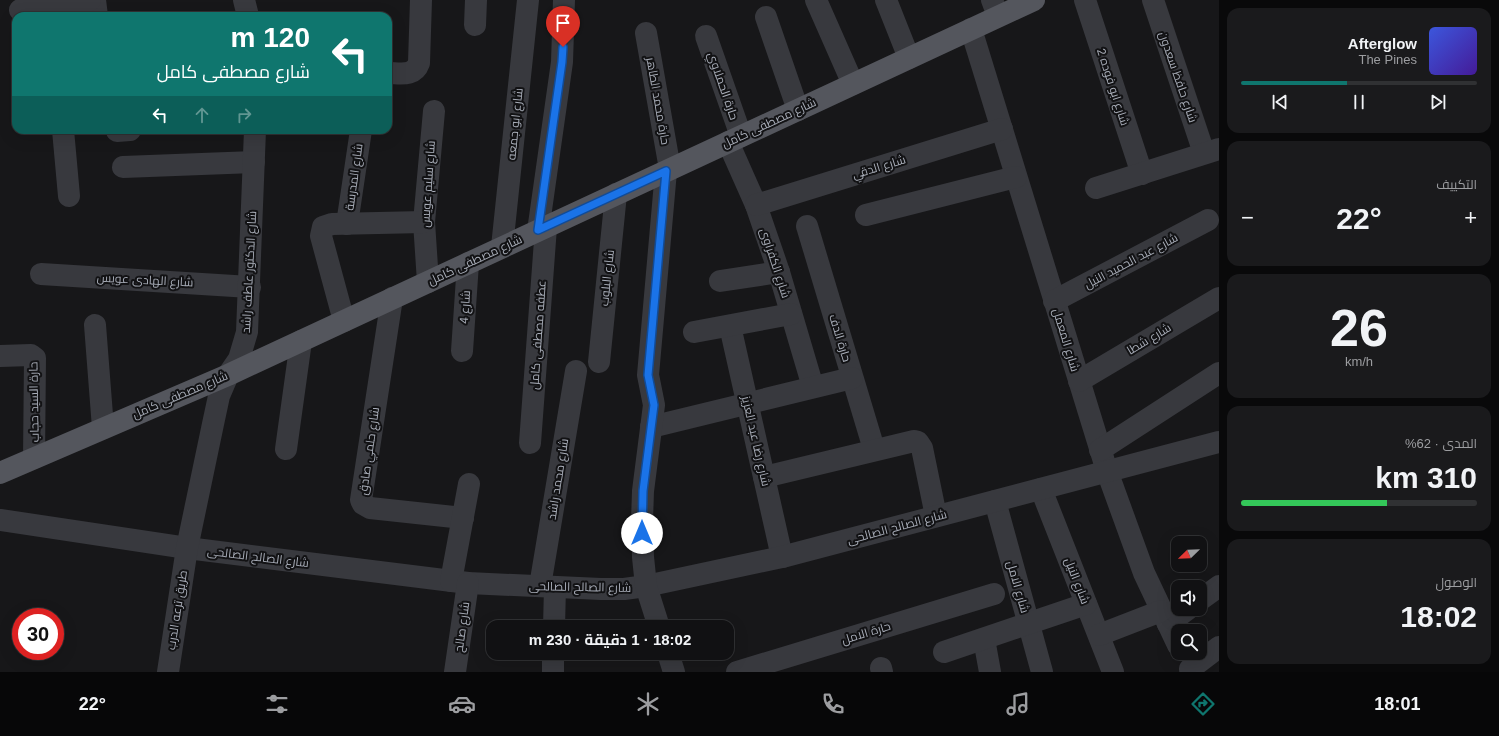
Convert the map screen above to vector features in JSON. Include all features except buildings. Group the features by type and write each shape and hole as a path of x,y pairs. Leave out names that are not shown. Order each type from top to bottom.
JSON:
{"main road":[{"name":"شارع مصطفى كامل","path":"0,472 228,375 798,110 971,29 995,8 1028,1"}],"street":[{"path":"20,10 90,0"},
{"path":"95,0 96,12"},
{"path":"244,0 247,12"},
{"path":"392,73 410,74 417,68 419,63 421,0"},
{"path":"475,25 476,0"},
{"name":"شارع ابو جمعه","path":"502,247 528,0"},
{"name":"عطفه مصطفى كامل","path":"530,443 542,229 562,62 564,0"},
{"path":"816,0 853,84"},
{"path":"886,0 909,58"},
{"name":"شارع ابو فوده 2","path":"1085,0 1142,174"},
{"name":"شارع حافظ سعدون","path":"1153,0 1212,151"},
{"path":"766,17 798,110"},
{"name":"شارع المعمل","path":"971,29 1107,472 1127,530 1171,631"},
{"name":"حارة محمد الطاهر","path":"646,33 668,170 648,375 654,405 643,491 642,521 643,557 646,586 657,620"},
{"name":"حارة الحملاوي","path":"706,36 734,139"},
{"name":"شارع سليم عويس","path":"428,282 424,222 434,111"},
{"name":"شارع الدقي","path":"756,205 1002,128"},
{"path":"63,134 70,196"},
{"name":"شارع الدكتور عاطف راشد","path":"187,548 220,396 228,375 239,359 247,332 255,134"},
{"name":"شارع المدرسة","path":"347,224 360,134"},
{"name":"شارع الكفراوى","path":"734,139 779,272 813,387"},
{"path":"1096,188 1212,151"},
{"path":"123,167 254,162"},
{"path":"866,215 1016,177"},
{"name":"شارع البلوب","path":"599,362 616,194"},
{"name":"شارع عبد الحميد النيل","path":"1054,301 1208,220"},
{"path":"344,321 321,236 323,227 328,225 347,224 424,222"},
{"name":"حارة الدف","path":"807,226 874,450"},
{"name":"شارع 4","path":"462,351 468,263"},
{"path":"720,281 779,272"},
{"name":"شارع الهادى عويس","path":"41,274 250,286"},
{"name":"شارع حلمي صادق","path":"392,298 361,500 366,507 370,508 463,518"},
{"name":"شارع شطا","path":"1079,381 1219,298"},
{"path":"694,332 791,314"},
{"path":"95,325 103,428"},
{"name":"شارع رضا عبد العزيز","path":"730,326 782,557"},
{"path":"286,449 301,341"},
{"name":"حارة السيد حجاب","path":"0,356 31,354 35,358 34,458"},
{"name":"شارع محمد راشد","path":"553,620 548,587 576,371"},
{"path":"1100,450 1219,372"},
{"path":"651,427 852,378"},
{"path":"764,477 911,441 918,442 922,448 936,516"},
{"name":"شارع الصالح الصالحى","path":"0,520 187,548 459,582 601,590 624,589 646,586 782,557 1219,442"},
{"name":"شارع صالح","path":"455,672 463,518 469,484"},
{"name":"شارع النيل","path":"1041,489 1113,672"},
{"name":"شارع الامل","path":"995,501 1042,672"},
{"name":"طريق ترعه الدرب","path":"168,672 187,548"},
{"path":"1207,595 1219,586"},
{"name":"حارة الامل","path":"737,672 994,594"},
{"path":"944,652 1086,604"},
{"path":"1098,635 1171,615"},
{"path":"984,639 990,672"},
{"path":"1188,665 1219,647"},
{"path":"553,660 553,672"},
{"path":"670,660 674,672"}],"route":[{"path":"563,47 538,230 666,171 648,375 654,405 643,491 642,533"}]}
